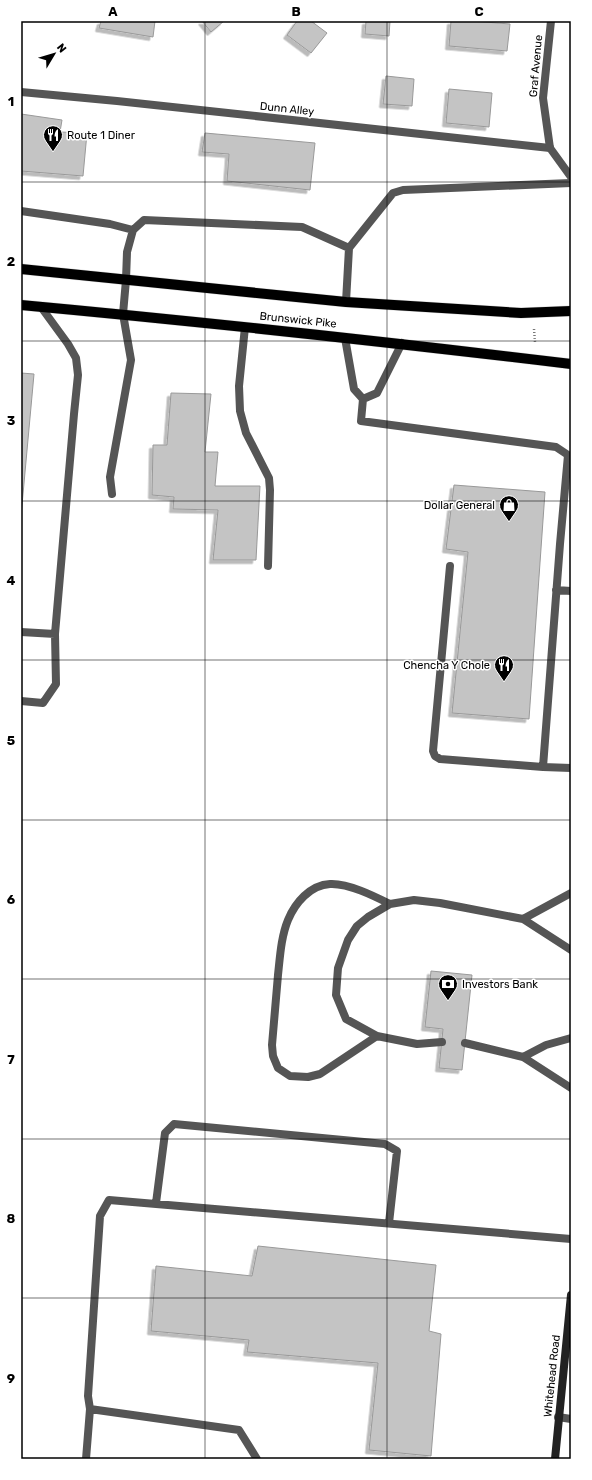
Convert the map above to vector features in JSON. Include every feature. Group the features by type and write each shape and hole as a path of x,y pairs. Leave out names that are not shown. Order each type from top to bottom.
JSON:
{"main road":[{"name":"Brunswick Pike","path":"21,269 346,302 520,312 571,311"},
{"name":"Brunswick Pike","path":"21,305 402,343 571,364"},
{"name":"Whitehead Road","path":"555,1459 558,1417 568,1346 571,1295"}],"street":[{"name":"Graf Avenue","path":"551,21 543,98 550,148 571,177"},
{"name":"Dunn Alley","path":"21,92 550,148"},
{"path":"346,302 349,248 393,193 403,190 571,183"},
{"path":"21,211 110,224 132,230"},
{"path":"112,494 110,477 131,360 123,314 127,252 132,230 144,220 302,227 349,248"},
{"path":"21,701 43,702 56,684 55,634 78,375 76,358 68,344 41,307"},
{"path":"245,327 239,386 240,411 246,433 269,478 268,566"},
{"path":"345,338 354,389 363,399 361,421 556,447 568,455 543,767"},
{"path":"363,399 377,393 402,343"},
{"path":"450,566 434,751 435,756 440,759 571,768"},
{"path":"556,590 571,591"},
{"path":"21,632 55,634"},
{"path":"377,1036 320,1074 308,1077 290,1076 278,1068 273,1056 272,1045 280,950 287,921 294,908 304,896 313,889 322,885 332,884 358,890 390,904"},
{"path":"523,919 571,893"},
{"path":"442,1042 416,1044 377,1036 346,1019 336,994 338,968 348,940 357,926 368,917 390,904 414,900 440,903 523,919 571,950"},
{"path":"523,1057 546,1045 571,1038"},
{"path":"465,1043 523,1057 571,1088"},
{"path":"156,1204 165,1132 174,1124 385,1144 397,1151 389,1223"},
{"path":"86,1459 90,1409 88,1396 100,1216 109,1200 571,1239"},
{"path":"90,1409 239,1430 257,1459"},
{"path":"558,1417 571,1419"}],"path":[{"path":"534,329 535,342"}],"building":[{"path":"101,21 155,21 153,37 99,28"},
{"path":"202,21 224,21 211,32"},
{"path":"297,21 311,21 327,33 311,53 287,35"},
{"path":"366,21 390,21 389,36 365,34"},
{"path":"451,21 510,24 507,51 449,46"},
{"path":"386,76 414,79 412,106 383,104"},
{"path":"449,89 492,93 489,127 446,123"},
{"name":"Route 1 Diner","path":"21,114 62,120 60,132 87,133 83,176 21,171"},
{"path":"205,133 315,143 310,190 227,181 229,154 202,152"},
{"path":"21,373 34,374 21,516"},
{"path":"171,393 211,394 205,452 218,452 215,486 260,486 256,560 213,560 218,510 173,509 174,497 152,495 153,445 167,445"},
{"path":"454,485 545,492 529,719 452,713 468,552 446,549"},
{"name":"Investors Bank","path":"431,971 472,975 462,1070 439,1068 443,1029 425,1027"},
{"path":"258,1246 436,1265 429,1331 441,1334 431,1456 369,1450 378,1363 247,1352 249,1340 151,1331 156,1266 252,1276"}],"place":[{"name":"Route 1 Diner","path":"53,152"},
{"name":"Dollar General","path":"509,522"},
{"name":"Chencha Y Chole","path":"504,682"},
{"name":"Investors Bank","path":"448,1001"}]}
